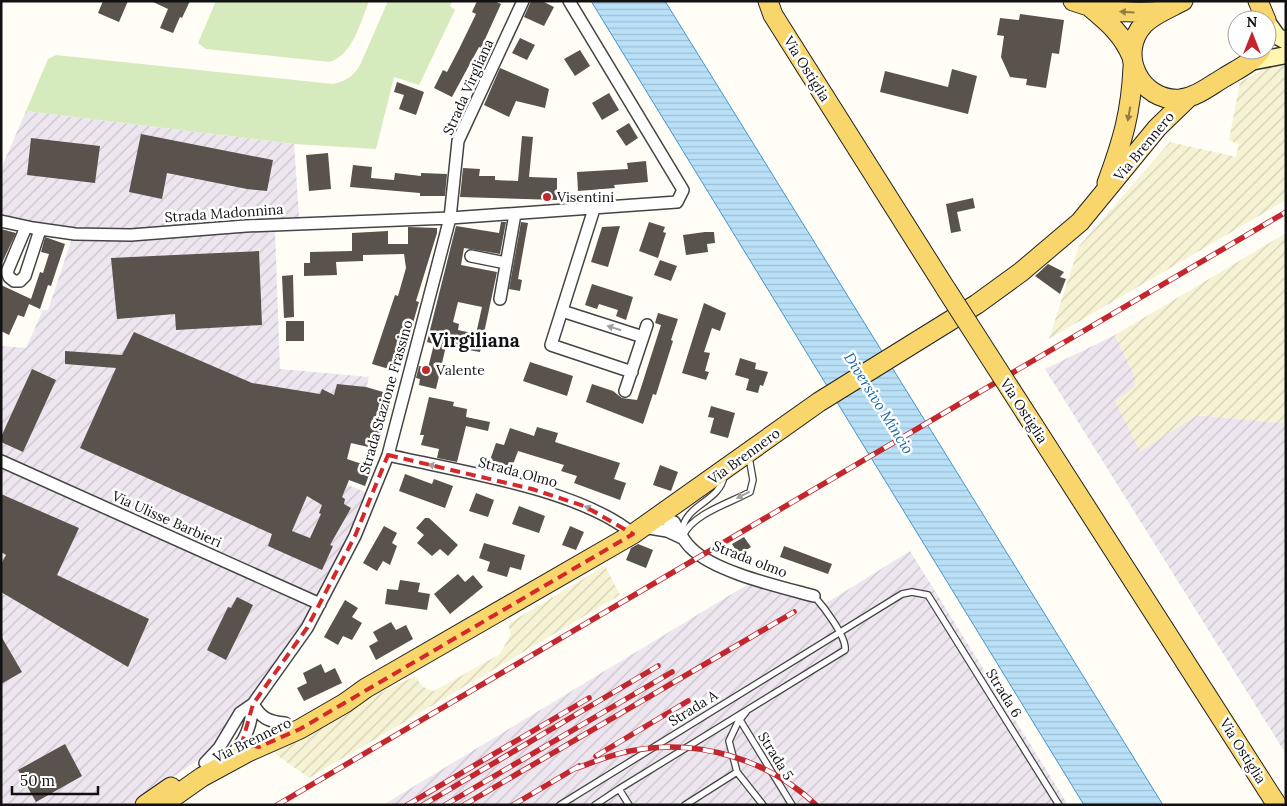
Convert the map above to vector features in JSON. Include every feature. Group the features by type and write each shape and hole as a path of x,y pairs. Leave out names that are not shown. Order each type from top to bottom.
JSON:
{"main road":[{"name":"Via Ostiglia","path":"757,1 770,8 946,290 1277,805"},
{"name":"Via Brennero","path":"1102,196 1127,128 1132,99 1132,61 1135,39 1140,29 1148,20 1183,1"},
{"path":"1082,4 1131,12 1164,11"},
{"path":"1082,4 1116,30 1126,43 1140,80 1152,92 1172,99 1189,97"},
{"name":"Via Brennero","path":"145,805 205,763 300,729 345,703 366,688 645,526 819,402 976,304 1021,272 1080,222 1157,128 1189,97 1249,60"},
{"name":"Via Brennero","path":"160,805 285,723 366,688"}],"street":[{"name":"Strada Virgliana","path":"450,218 458,141 523,1"},
{"name":"Strada Madonnina","path":"1,221 40,230 75,234 130,235 246,226 450,218 677,202 683,190 569,1"},
{"path":"594,208 551,345 632,372"},
{"path":"500,299 515,214"},
{"name":"Strada Stazione Frassino","path":"205,763 219,748 240,713 253,704 307,628 355,536 388,456 450,218"},
{"path":"26,227 7,272 14,281 20,281 25,276 40,230"},
{"path":"471,256 506,263"},
{"path":"562,311 643,338"},
{"path":"625,392 647,325"},
{"name":"Strada Olmo","path":"388,456 532,489 603,514 645,526"},
{"name":"Via Ulisse Barbieri","path":"1,461 320,604"},
{"name":"Strada olmo","path":"645,526 674,522 682,538 691,549 718,565 757,580 814,596"},
{"name":"Strada olmo","path":"645,526 667,531 682,538"},
{"path":"253,704 259,714 270,722 285,723"},
{"path":"251,745 249,731 253,704"},
{"path":"235,721 236,733 251,745"}],"lane":[{"path":"682,538 690,527 716,508 750,492 753,480 748,458 750,452"},
{"path":"682,538 686,517 720,489 726,470"},
{"name":"Strada A","path":"560,805 902,594 912,592 928,595"},
{"name":"Strada 6","path":"928,595 1059,805"},
{"path":"595,805 845,650 845,642 824,607 814,596"},
{"path":"752,707 740,720 729,741 737,772 763,805"},
{"name":"Strada 5","path":"740,720 792,805"},
{"path":"685,805 737,772"},
{"path":"619,789 629,805"}],"highlighted area":[{"path":"388,455 532,489 584,506 633,534 300,729 259,747 242,743 253,704 307,628 355,536"}],"shaded area":[{"path":"1272,65 1286,66 1286,200 1049,339 1079,246 1170,142 1236,157 1239,144 1229,140 1240,82"},
{"path":"26,111 294,144 300,229 275,231 280,369 369,377 341,482 367,493 350,535 302,626 249,700 238,708 213,746 197,761 130,805 1,805 1,346 26,348 43,310 48,310 75,229 1,216 1,169"},
{"path":"1286,233 1286,423 1198,415 1140,451 1115,401 1134,387 1135,377 1115,335"},
{"path":"1115,335 1135,377 1140,451 1197,415 1286,423 1286,754 1045,369"},
{"path":"910,551 1068,805 383,805 750,583 817,600 823,605"},
{"path":"605,566 620,595 309,778 278,756 271,746 415,676 423,687 434,691 500,654 511,634 508,624"}],"green space":[{"path":"216,1 369,1 351,45 338,58 330,62 206,49 198,43"},
{"path":"388,1 452,1 450,6 455,10 419,85 394,77 376,149 294,144 26,111 48,59 56,55 338,83 355,73 360,65"}],"water":[{"name":"Diversivo Mincio","path":"591,1 665,1 1163,805 1084,805"}],"building":[{"path":"103,1 128,1 119,22 98,13"},
{"path":"151,1 190,1 173,33 160,28 168,9"},
{"path":"477,1 494,1 501,4 481,48 479,47 452,97 434,88 443,70 447,72 459,49 476,14 472,12"},
{"path":"531,1 542,1 554,7 544,26 524,17"},
{"path":"1020,14 1064,20 1059,54 1052,53 1046,88 1026,85 1027,79 1010,77 1001,57 1004,36 997,35 1000,18 1019,20"},
{"path":"520,38 535,45 527,60 512,53"},
{"path":"580,50 590,66 575,76 564,59"},
{"path":"500,68 549,89 545,108 516,101 509,117 484,105"},
{"path":"952,69 977,76 968,114 880,92 885,71 948,87"},
{"path":"397,82 424,92 416,115 399,109 404,95 394,92"},
{"path":"609,93 619,110 602,120 592,103"},
{"path":"629,123 638,138 626,146 616,131"},
{"path":"141,134 273,160 267,191 247,189 167,173 162,199 129,192"},
{"path":"522,136 533,137 529,177 557,178 557,200 460,197 463,168 480,169 479,176 495,176 495,180 518,181"},
{"path":"31,138 100,146 95,183 27,175"},
{"path":"328,153 331,189 309,191 306,155"},
{"path":"646,161 648,182 614,185 615,188 578,191 577,172 628,169 627,163"},
{"path":"353,165 372,167 371,178 394,180 395,173 421,176 421,173 447,174 445,196 420,196 420,193 350,187"},
{"path":"973,198 975,208 957,212 961,231 951,233 946,204"},
{"path":"501,222 506,222 500,254 464,248 461,265 497,272 480,352 446,346 436,389 419,385 420,379 416,378 419,366 428,368 434,344 427,342 456,226 499,233","holes":["458,302 482,307 476,334 458,330 459,324 453,322"]},
{"path":"521,222 528,223 518,279 522,280 520,291 509,289"},
{"path":"649,222 665,227 663,232 666,233 658,258 639,251"},
{"path":"620,226 608,267 591,262 602,227"},
{"path":"408,227 437,228 437,233 416,301 419,302 399,372 372,364 395,295 398,296 406,268 404,254 363,255 363,261 336,262 337,275 304,276 304,263 310,263 310,252 352,251 352,233 388,231 388,244 408,244"},
{"path":"1,229 16,233 1,265"},
{"path":"714,232 715,243 707,244 708,252 686,255 683,235"},
{"path":"45,237 65,244 51,286 48,285 40,309 29,304 24,317 18,315 9,335 1,331 1,285 31,299 40,272 43,273 49,254 41,252"},
{"path":"259,251 262,325 176,330 175,314 117,319 111,258"},
{"path":"660,260 677,266 671,281 654,275"},
{"path":"1048,264 1064,272 1060,277 1066,279 1060,294 1035,276"},
{"path":"293,275 294,317 284,318 282,276"},
{"path":"592,284 633,297 626,320 616,316 618,310 599,304 597,309 585,305"},
{"path":"704,303 726,313 720,331 712,328 704,352 710,353 705,371 709,372 706,380 682,373"},
{"path":"658,313 678,319 656,395 653,394 643,424 586,402 592,384 613,391 622,398 637,400 661,325 655,323"},
{"path":"286,321 304,321 304,341 286,341"},
{"path":"134,332 252,383 320,394 322,389 334,395 337,384 366,387 390,394 377,449 351,443 347,459 365,465 363,469 370,472 365,486 349,480 342,497 345,499 344,504 351,508 330,545 333,546 322,570 268,546 272,534 80,448 116,368 65,364 65,351 122,355","holes":["307,496 322,505 319,513 321,514 310,538 292,531"]},
{"path":"740,358 756,363 755,369 768,372 763,386 760,385 758,393 746,390 749,379 735,375"},
{"path":"530,362 573,376 567,396 523,381"},
{"path":"32,369 56,380 23,452 1,442 1,437"},
{"path":"429,397 454,402 453,406 467,409 466,417 490,422 488,431 466,426 457,462 437,458 439,449 421,445 424,435 420,435"},
{"path":"711,406 735,413 728,438 710,433 714,418 708,417"},
{"path":"537,427 558,433 555,442 620,463 614,479 626,483 620,500 574,483 577,476 561,471 564,465 518,451 512,467 490,460 496,443 504,445 510,428 534,436"},
{"path":"660,465 678,472 671,491 653,485"},
{"path":"405,474 432,484 434,479 453,486 445,508 399,491"},
{"path":"476,493 494,500 488,517 469,511"},
{"path":"1,494 79,528 57,575 149,619 128,667 1,592 1,564 6,555 1,552"},
{"path":"519,506 545,516 539,533 512,524"},
{"path":"425,518 429,518 458,545 448,556 440,549 432,556 417,543 424,535 416,528"},
{"path":"384,526 397,533 392,543 397,546 390,565 383,561 377,571 363,563"},
{"path":"570,526 584,532 576,550 562,545"},
{"path":"744,537 751,547 739,555 732,544"},
{"path":"484,543 525,555 521,570 510,567 507,577 487,571 490,562 479,558"},
{"path":"638,544 653,550 646,568 626,560 631,548"},
{"path":"784,546 832,564 828,574 780,557"},
{"path":"458,574 465,582 473,575 483,587 450,614 434,594"},
{"path":"400,580 420,583 418,592 430,594 427,610 385,604 387,589 398,590"},
{"path":"237,597 253,605 226,660 207,650 228,607 231,608"},
{"path":"345,600 358,608 352,617 362,623 352,640 343,636 338,645 324,637"},
{"path":"391,622 396,630 406,625 413,639 376,660 369,646 378,641 373,632"},
{"path":"1,636 22,672 1,684"},
{"path":"321,664 325,673 335,668 342,683 304,701 297,688 307,683 303,673"},
{"path":"65,744 82,776 36,802 18,770"}],"railway":[{"path":"277,805 1286,212"},
{"path":"464,805 794,612"},
{"path":"423,805 658,666"},
{"path":"445,805 672,672"},
{"path":"407,805 589,698"},
{"path":"596,756 688,701"},
{"path":"574,769 628,751 660,747 709,751 732,756 777,776 797,789 816,805"},
{"path":"513,805 579,766"}],"place":[{"name":"Visentini","path":"547,197"},
{"name":"Valente","path":"426,370"}],"district":[{"name":"Virgiliana","path":"475,340"}]}
